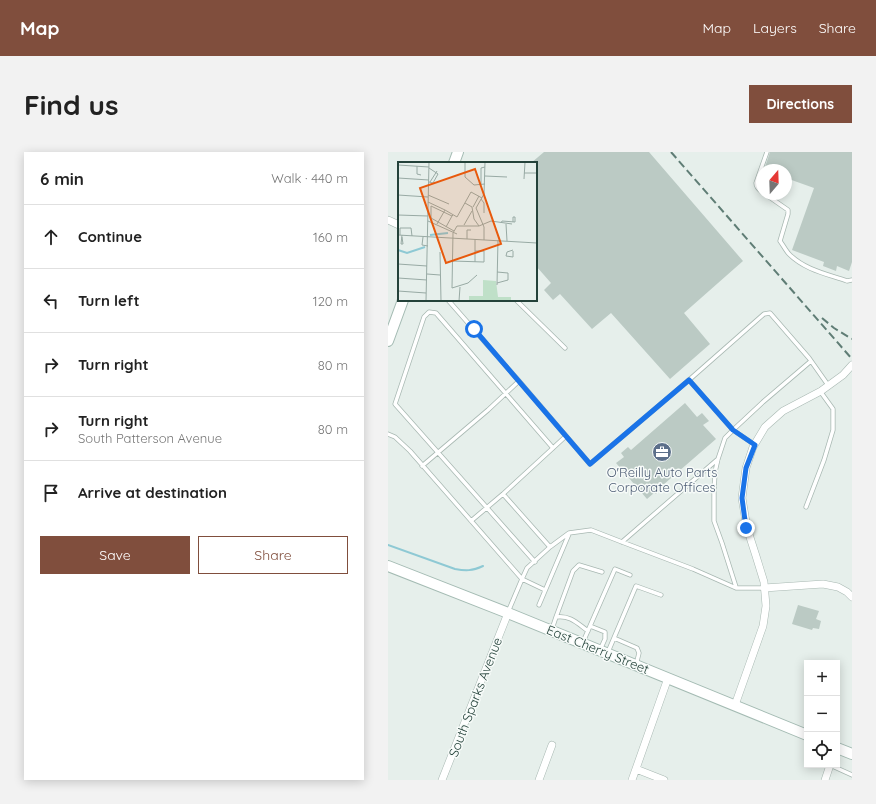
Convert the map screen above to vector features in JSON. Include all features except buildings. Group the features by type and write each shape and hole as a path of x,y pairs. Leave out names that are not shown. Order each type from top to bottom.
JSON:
{"street":[{"path":"454,162 458,152"},
{"path":"388,220 398,225"},
{"path":"388,341 403,301"},
{"path":"735,705 763,626 766,606 764,582 746,528 742,498 746,468 755,445 765,427 783,411 820,391 842,375 852,365"},
{"name":"East Cherry Street","path":"388,566 508,613 804,734"},
{"path":"764,588 823,584 847,592 852,597"},
{"name":"South Sparks Avenue","path":"442,780 508,613"},
{"path":"632,780 668,678"},
{"path":"539,780 552,745"},
{"path":"840,749 852,754"},
{"path":"825,780 829,768"},
{"path":"636,769 664,780"}],"lane":[{"path":"763,164 767,152"},
{"path":"774,200 788,210 780,241 789,254 808,268 847,281 852,280"},
{"path":"449,301 590,464 764,314 770,313 810,360 828,385"},
{"path":"517,301 565,348"},
{"path":"535,562 395,404 424,317 429,312 436,313 553,448"},
{"path":"736,588 714,521 715,472 718,459 725,438 810,360"},
{"path":"689,380 733,430 755,445"},
{"path":"422,466 506,394 519,381"},
{"path":"806,507 824,460 833,430 833,409 820,391"},
{"path":"388,434 395,437 410,451 522,580 545,590"},
{"path":"471,521 503,494 566,436"},
{"path":"622,542 718,459"},
{"path":"503,494 550,547"},
{"path":"508,613 527,568 550,547 569,533 591,530 693,569 736,588 764,588"},
{"path":"539,605 569,533"},
{"path":"551,631 573,571 579,565 602,572"},
{"path":"582,643 615,569 630,575"},
{"path":"603,652 614,638 636,586 661,595"},
{"path":"556,617 562,616 574,620 588,631"},
{"path":"590,626 605,632 603,652"},
{"path":"614,638 637,648 639,653 636,665"},
{"path":"837,768 852,774"}],"waterway":[{"path":"388,545 455,569 469,570 483,566"}],"railway":[{"path":"671,152 852,359"},
{"path":"822,318 834,328 852,339"}],"place":[{"name":"O'Reilly Auto Parts Corporate Offices","path":"662,452"}],"route":[{"path":"474,329 590,464 689,380 733,430 755,445 746,468 742,498 746,528"}]}
